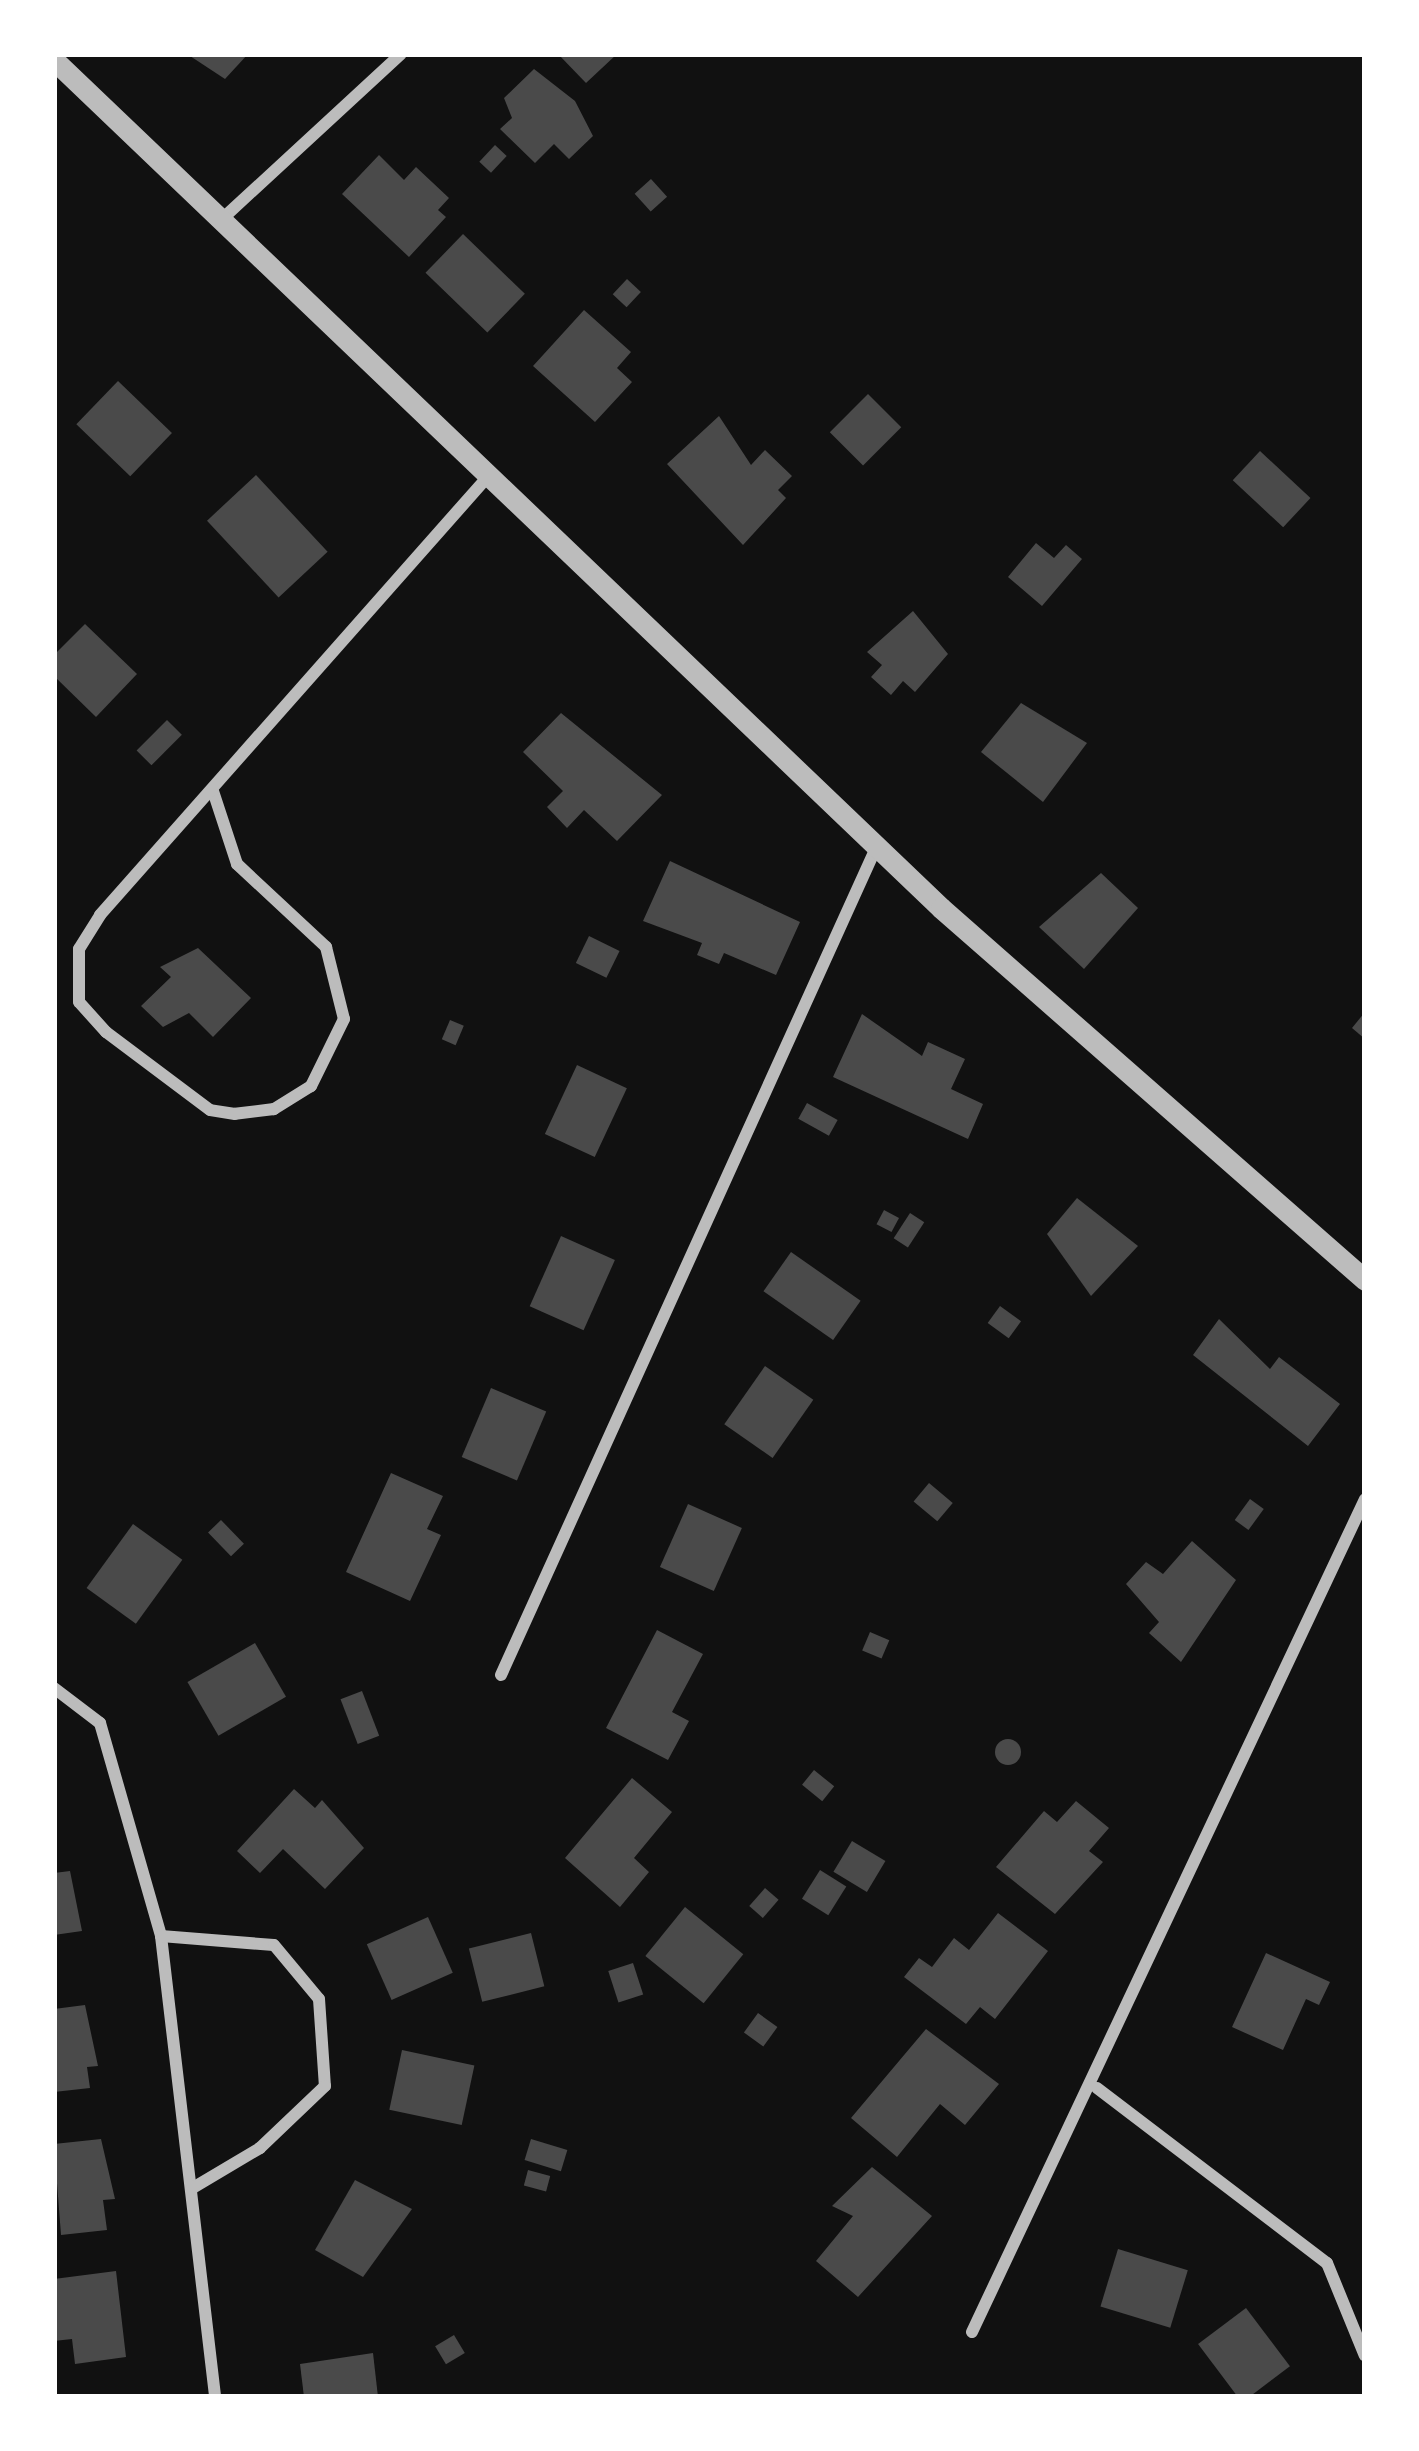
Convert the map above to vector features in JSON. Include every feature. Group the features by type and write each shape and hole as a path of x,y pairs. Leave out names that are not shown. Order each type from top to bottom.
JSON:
{"street":[{"path":"221,220 401,54"},
{"path":"54,60 492,472 876,848 1365,1280"},
{"path":"214,791 237,864 326,947 344,1019 311,1086 274,1109 235,1114 210,1110 106,1032 79,1002 76,975 100,915 492,472"},
{"path":"502,1676 876,848"},
{"path":"972,2332 1096,2088 1365,1499"},
{"path":"54,1688 100,1723 161,1936 215,2397"},
{"path":"161,1936 274,1945 320,1999 325,2086 260,2148 190,2189"},
{"path":"1096,2088 1327,2263 1365,2356"}],"building":[{"path":"187,54 248,54 225,79"},
{"path":"558,54 617,54 586,83"},
{"path":"534,69 575,101 593,136 569,159 554,144 535,163 500,129 512,118 504,98"},
{"path":"495,145 507,156 491,173 479,162"},
{"path":"379,155 404,180 416,167 449,198 438,210 446,217 409,257 342,194"},
{"path":"651,179 667,197 651,212 635,194"},
{"path":"463,234 525,294 487,333 425,273"},
{"path":"627,279 641,292 627,307 613,294"},
{"path":"584,310 631,352 617,368 632,382 595,422 533,366"},
{"path":"118,381 172,433 130,476 76,424"},
{"path":"868,394 901,427 863,465 830,432"},
{"path":"719,416 751,465 765,450 792,476 778,490 786,498 743,545 667,464"},
{"path":"1260,451 1310,498 1283,527 1233,480"},
{"path":"256,475 328,552 279,597 207,521"},
{"path":"1036,543 1054,558 1066,545 1082,559 1042,606 1008,577"},
{"path":"913,611 948,654 915,692 903,681 891,695 871,677 882,665 867,652"},
{"path":"85,624 137,674 96,717 54,676 54,655"},
{"path":"1021,703 1087,743 1043,802 981,752"},
{"path":"561,713 662,795 617,841 584,810 567,828 547,807 563,791 523,752"},
{"path":"167,720 182,735 151,765 137,750"},
{"path":"670,861 800,922 776,975 724,953 719,964 697,955 702,943 643,921"},
{"path":"1101,873 1138,908 1084,969 1039,927"},
{"path":"589,936 620,951 606,978 576,963"},
{"path":"198,948 251,998 213,1037 189,1013 163,1027 141,1006 171,977 160,967"},
{"path":"1365,1012 1365,1039 1352,1028"},
{"path":"862,1014 922,1056 928,1042 965,1059 951,1089 983,1104 968,1139 833,1077"},
{"path":"450,1020 464,1026 456,1045 442,1039"},
{"path":"577,1065 627,1088 595,1157 545,1134"},
{"path":"807,1103 838,1120 829,1136 798,1119"},
{"path":"1077,1198 1138,1246 1091,1296 1047,1234"},
{"path":"884,1210 899,1218 891,1232 876,1224"},
{"path":"910,1213 924,1222 908,1247 894,1238"},
{"path":"561,1236 615,1260 584,1330 530,1306"},
{"path":"791,1252 861,1301 833,1340 763,1291"},
{"path":"1000,1306 1021,1321 1009,1338 988,1323"},
{"path":"1219,1319 1270,1369 1279,1357 1340,1404 1308,1446 1193,1355"},
{"path":"765,1366 813,1400 773,1458 724,1424"},
{"path":"491,1388 546,1411 517,1480 462,1457"},
{"path":"391,1473 443,1496 427,1529 441,1535 410,1601 346,1572"},
{"path":"929,1483 953,1503 937,1521 914,1501"},
{"path":"1250,1499 1264,1509 1248,1530 1235,1520"},
{"path":"688,1504 742,1528 714,1591 660,1567"},
{"path":"221,1520 244,1544 231,1556 208,1533"},
{"path":"133,1524 182,1560 136,1624 87,1588"},
{"path":"1192,1541 1236,1580 1181,1662 1149,1633 1159,1622 1126,1584 1146,1562 1163,1574"},
{"path":"657,1630 703,1654 672,1712 689,1721 668,1760 606,1728"},
{"path":"870,1632 889,1640 882,1659 862,1650"},
{"path":"255,1643 286,1697 218,1736 187,1682"},
{"path":"362,1691 379,1736 358,1744 341,1699"},
{"path":"1008,1739 1021,1752 1008,1765 995,1752"},
{"path":"814,1770 834,1786 822,1801 802,1785"},
{"path":"632,1778 672,1812 634,1858 649,1872 620,1907 565,1858"},
{"path":"294,1789 315,1808 322,1800 364,1848 325,1889 283,1849 260,1873 237,1851"},
{"path":"1076,1801 1109,1828 1089,1851 1103,1862 1055,1914 996,1867 1044,1811 1057,1822"},
{"path":"852,1841 885,1861 867,1892 833,1872"},
{"path":"820,1870 846,1886 828,1915 802,1899"},
{"path":"70,1871 82,1931 54,1935 54,1873"},
{"path":"765,1888 779,1900 763,1918 749,1906"},
{"path":"685,1907 743,1954 704,2003 645,1956"},
{"path":"998,1913 1048,1951 995,2019 980,2007 966,2024 904,1977 919,1958 932,1967 954,1938 969,1950"},
{"path":"428,1917 453,1973 392,2000 367,1944"},
{"path":"531,1933 544,1986 482,2002 469,1948"},
{"path":"1266,1953 1330,1982 1319,2005 1306,1999 1283,2050 1232,2027"},
{"path":"633,1963 643,1994 618,2002 608,1971"},
{"path":"85,2005 98,2066 87,2067 90,2088 54,2092 54,2009"},
{"path":"758,2013 777,2027 763,2047 744,2032"},
{"path":"926,2029 999,2084 965,2125 940,2104 897,2157 851,2118"},
{"path":"402,2050 474,2065 462,2125 389,2110"},
{"path":"101,2139 115,2199 103,2200 107,2230 61,2235 54,2144"},
{"path":"531,2139 567,2150 561,2171 525,2160"},
{"path":"872,2167 932,2216 858,2297 816,2261 853,2216 832,2206"},
{"path":"528,2170 550,2176 546,2191 524,2185"},
{"path":"355,2180 412,2209 363,2277 315,2250"},
{"path":"1118,2249 1188,2270 1170,2328 1100,2306"},
{"path":"116,2271 126,2357 75,2364 72,2339 54,2341 54,2279"},
{"path":"1246,2308 1290,2366 1249,2397 1238,2397 1198,2344"},
{"path":"454,2335 465,2353 446,2364 435,2346"},
{"path":"373,2353 378,2397 304,2397 300,2364"}]}
